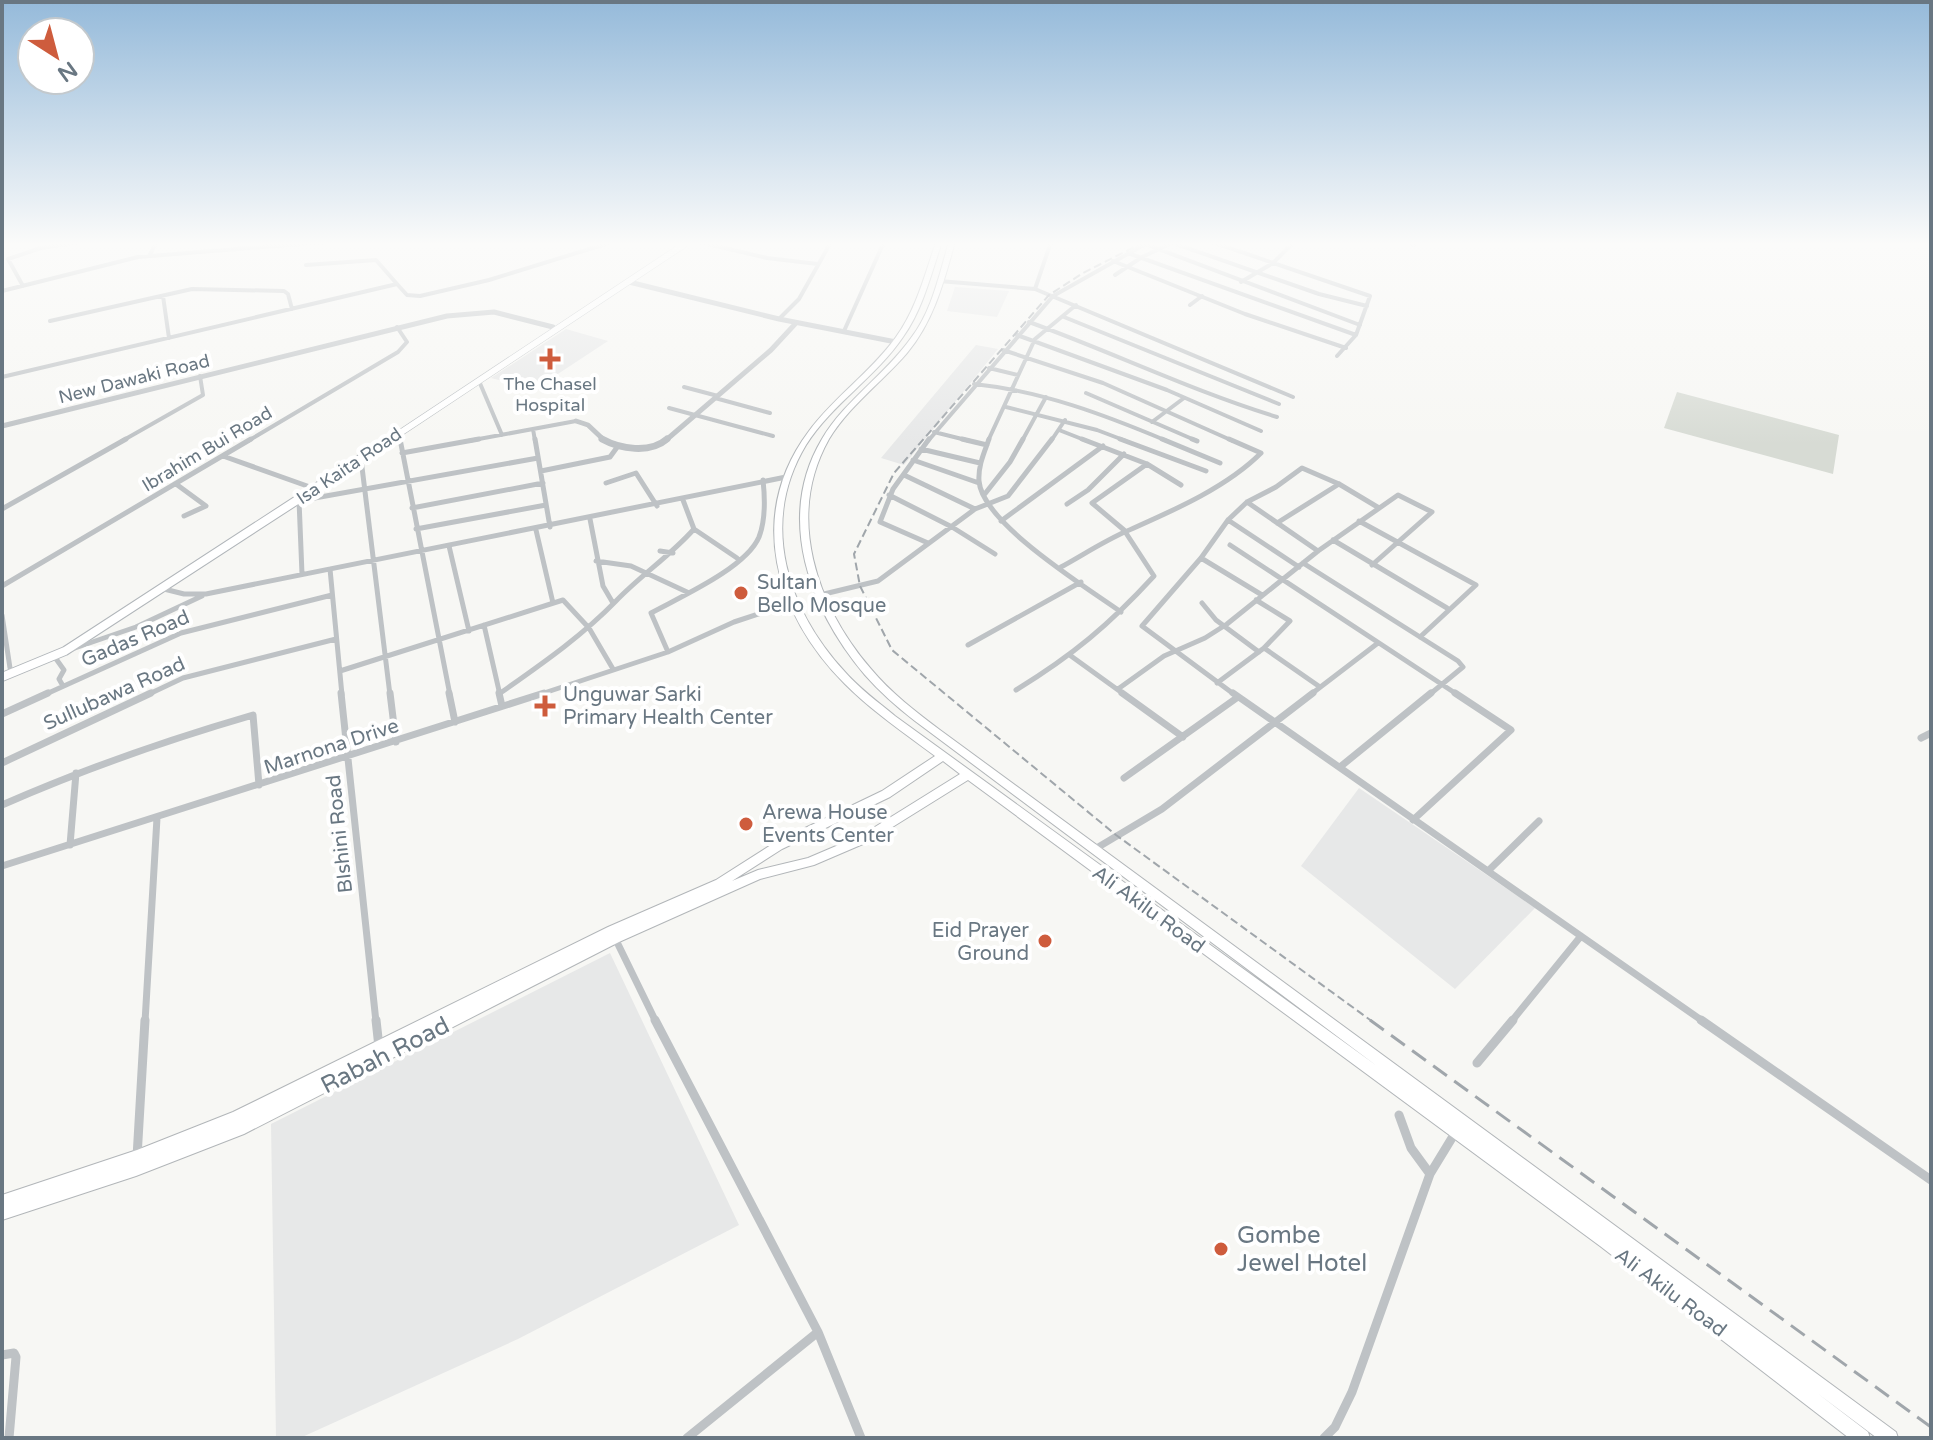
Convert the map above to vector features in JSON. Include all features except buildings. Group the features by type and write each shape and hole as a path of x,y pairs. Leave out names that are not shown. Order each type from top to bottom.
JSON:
{"main road":[{"name":"Isa Kaita Road","path":"5,672 60,648 208,558 479,381 580,309"},
{"name":"Isa Kaita Road","path":"5,672 65,651 164,589 310,487 586,309"},
{"name":"Ali Akilu Road","path":"915,309 896,342 812,431 786,477 778,508 776,537 779,565 792,603 813,639 840,673 874,705 967,775 1455,1133 1890,1438"},
{"name":"Ali Akilu Road","path":"930,309 916,336 826,437 807,476 803,523 820,595 850,649 884,690 936,733 1691,1298 1862,1438"},
{"name":"Rabah Road","path":"2,1202 137,1157 237,1117 612,931 720,883 778,846 886,794 943,756"},
{"name":"Rabah Road","path":"2,1213 148,1165 239,1129 615,938 758,875 810,862 859,841 967,775"}],"street":[{"path":"50,321 103,309"},
{"path":"165,309 169,338"},
{"path":"2,377 291,309"},
{"path":"739,309 896,342"},
{"path":"779,319 789,309"},
{"path":"844,331 854,309"},
{"path":"928,543 880,522 889,495 934,432 1041,309"},
{"path":"1072,309 1035,339 1030,356 1018,375 987,445 980,463 979,483 987,505 1001,521 1121,612"},
{"path":"1086,309 1293,397"},
{"path":"1239,309 1346,348"},
{"path":"1285,309 1356,335"},
{"path":"1316,309 1360,325"},
{"path":"1337,356 1356,335 1366,309"},
{"name":"New Dawaki Road","path":"2,426 396,327 482,312 553,327"},
{"path":"1064,317 1279,404"},
{"path":"1029,322 1216,398 1277,417"},
{"path":"402,453 576,421 587,423 599,437 618,446 657,446 696,415 796,323"},
{"name":"Ibrahim Bui Road","path":"2,586 403,348 407,342 396,327"},
{"path":"1017,335 1035,339 1261,431"},
{"path":"1003,350 1081,373 1261,453 1248,466 1156,520 1125,532 1061,567"},
{"path":"989,368 1018,375"},
{"path":"2,509 203,395 200,376"},
{"path":"479,381 502,435"},
{"path":"974,384 1048,395 1114,418 1220,463"},
{"path":"1216,398 1230,384"},
{"path":"684,387 770,413"},
{"path":"1086,393 1197,441"},
{"path":"984,495 1010,462 1048,395"},
{"path":"1152,422 1184,398"},
{"path":"1006,407 1065,420 1206,471"},
{"path":"669,408 773,436"},
{"path":"820,595 878,581 975,509 1008,496 1035,465 1065,420"},
{"path":"533,429 550,527"},
{"path":"1059,430 1147,464 1181,485"},
{"path":"399,432 455,722"},
{"path":"934,432 987,445"},
{"path":"541,471 610,457 618,446"},
{"path":"1001,521 1103,446"},
{"path":"921,449 980,463"},
{"path":"1067,504 1088,490 1124,454"},
{"path":"223,456 310,487"},
{"path":"302,574 298,500 538,458"},
{"path":"361,459 396,742"},
{"path":"913,460 979,483"},
{"path":"1016,690 1071,656 1121,612 1154,576 1125,532 1093,502 1147,464"},
{"path":"1379,508 1339,484 1302,468 1276,487 1247,502 1228,520 1201,558 1142,626 1217,683 1931,1180"},
{"path":"606,483 634,472 640,475 657,506"},
{"path":"904,475 975,509"},
{"path":"164,589 184,594 206,594 657,506 786,477"},
{"path":"668,652 651,613 737,558 758,539 764,499 763,480"},
{"path":"412,508 543,483"},
{"path":"176,484 206,506 184,516"},
{"path":"1277,523 1339,484"},
{"path":"889,495 952,527 995,554"},
{"path":"1118,689 1175,651 1224,626 1318,551 1398,495 1432,512 1372,565"},
{"path":"683,500 694,529 737,558"},
{"path":"1247,502 1318,551"},
{"path":"416,529 546,505"},
{"path":"590,519 596,561 603,586 613,603"},
{"path":"1228,520 1462,664 1340,767"},
{"path":"1359,521 1476,585 1447,608 1447,613 1420,637"},
{"path":"499,694 589,628 613,603 673,553 694,529"},
{"path":"536,530 553,603"},
{"path":"1333,540 1447,608"},
{"path":"1230,545 1511,730 1413,820"},
{"path":"449,546 469,631"},
{"path":"660,551 673,553"},
{"path":"1201,558 1262,595"},
{"path":"596,561 609,559 687,592"},
{"name":"BIshini Road","path":"330,569 379,1048"},
{"path":"968,645 1081,582"},
{"path":"65,651 136,627 206,594"},
{"name":"Gadas Road","path":"2,714 181,633 332,595"},
{"path":"340,671 563,600 589,628 613,669"},
{"path":"1217,683 1261,650 1290,621 1256,600"},
{"name":"Marnona Drive","path":"2,866 348,758 668,652 734,622 792,603"},
{"path":"1202,603 1224,626 1320,687"},
{"path":"2,615 5,672"},
{"path":"484,625 502,706"},
{"name":"Sullubawa Road","path":"2,763 183,678 336,639"},
{"path":"1095,849 1162,809 1378,643"},
{"path":"54,656 64,670 59,679 63,686"},
{"path":"1071,656 1183,737"},
{"path":"1124,778 1238,697"},
{"path":"2,805 76,773 177,737 253,715 256,721 259,785"},
{"path":"1921,738 1931,733"},
{"path":"70,845 76,773"},
{"path":"137,1157 157,818"},
{"path":"1488,871 1539,821"},
{"path":"1477,1063 1581,936"},
{"path":"615,938 677,1065 818,1332 861,1438"},
{"path":"1399,1115 1411,1148 1430,1174"},
{"path":"1324,1438 1335,1427 1352,1392 1430,1174 1455,1133"},
{"path":"687,1438 818,1332"},
{"path":"2,1355 14,1353 16,1357 9,1438"}],"shaded area":[{"path":"948,309 1001,309 997,317"},
{"name":"The Chasel Hospital","path":"566,329 608,341 535,389 491,378"},
{"path":"976,345 998,349 904,465 881,458"},
{"path":"1677,392 1839,435 1833,474 1664,428"},
{"path":"1359,788 1535,908 1455,989 1301,866"},
{"path":"610,953 739,1225 518,1339 300,1438 276,1438 271,1124"}],"railway":[{"path":"1037,309 894,473 854,554 860,586 892,650 1116,835 1373,1022"},
{"path":"1370,1020 1931,1427"}],"place":[{"name":"The Chasel Hospital","path":"550,359"},
{"name":"Sultan Bello Mosque","path":"741,593"},
{"name":"Unguwar Sarki Primary Health Center","path":"545,706"},
{"name":"Arewa House Events Center","path":"746,824"},
{"name":"Eid Prayer Ground","path":"1045,941"},
{"name":"Gombe Jewel Hotel","path":"1221,1249"}]}
